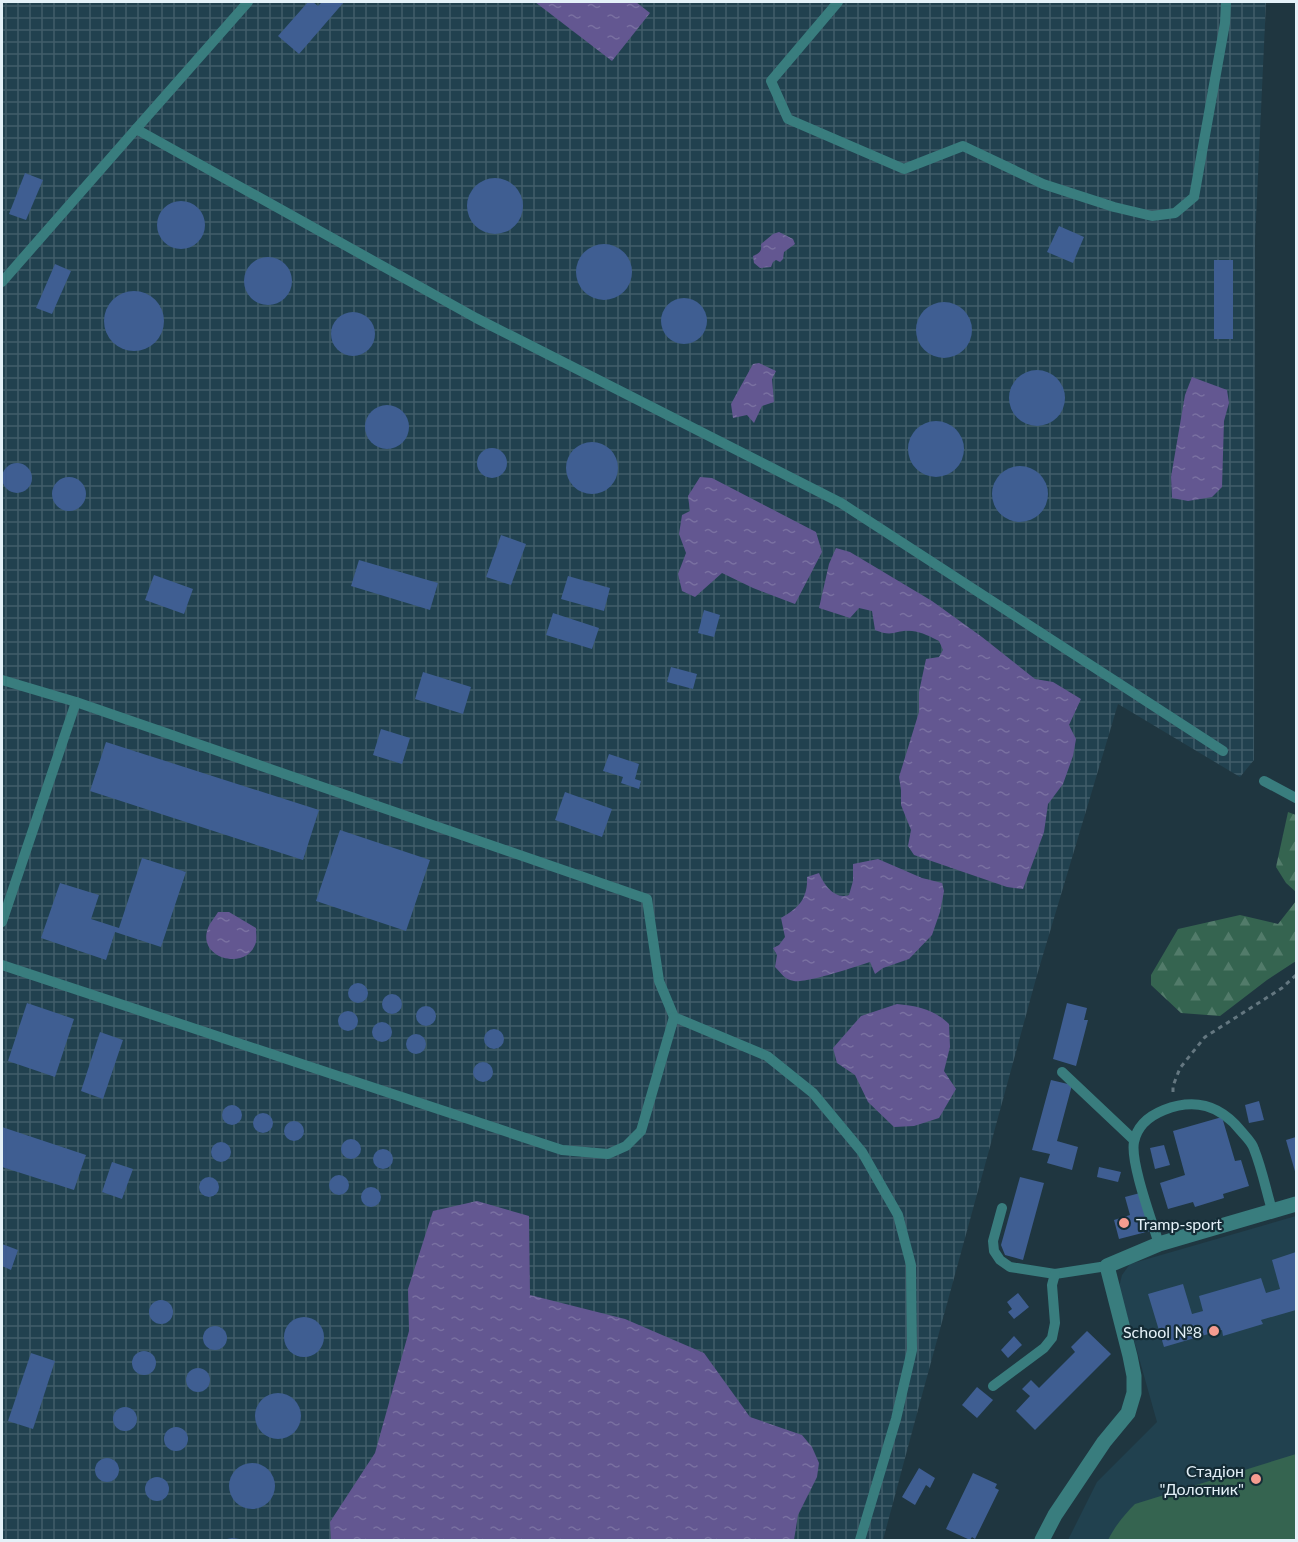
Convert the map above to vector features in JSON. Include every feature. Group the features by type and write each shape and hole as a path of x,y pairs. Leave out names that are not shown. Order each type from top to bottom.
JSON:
{"street":[{"path":"1042,1540 1055,1515 1104,1442 1128,1413 1134,1394 1134,1376 1130,1356 1107,1266 1159,1244 1296,1204"}],"lane":[{"path":"2,282 248,2"},
{"path":"838,2 771,81 788,119 904,169 963,146 1043,184 1114,207 1152,216 1175,213 1194,197 1227,2"},
{"path":"136,129 476,318 841,503 1223,752"},
{"path":"2,680 76,702 646,898 659,981 674,1017 641,1131 626,1146 608,1154 562,1150 2,965"},
{"path":"2,922 76,702"},
{"path":"1264,781 1296,798"},
{"path":"674,1017 767,1056 813,1092 862,1152 898,1215 911,1265 912,1350 896,1419 860,1540"},
{"path":"1062,1072 1134,1140"},
{"path":"1159,1244 1136,1168 1134,1140 1141,1126 1152,1115 1175,1106 1209,1106 1220,1111 1238,1127 1254,1146 1272,1210"},
{"path":"1002,1208 993,1241 994,1251 1000,1260 1010,1267 1055,1274 1107,1266"},
{"path":"993,1386 1044,1348 1052,1338 1055,1323 1052,1285 1055,1274"}],"path":[{"path":"1175,1106 1173,1086 1180,1068 1205,1037 1282,988 1296,975"}],"shaded area":[{"path":"2,2 1266,2 1255,240 1254,760 1240,777 1118,704 1037,975 883,1540 2,1540"},
{"path":"1296,1216 1296,1540 1068,1540 1097,1482 1157,1422 1119,1287 1122,1275 1130,1264"}],"green space":[{"path":"1288,812 1296,815 1296,892 1286,883 1276,867"},
{"path":"1296,901 1296,961 1220,1016 1181,1013 1151,985 1151,975 1178,929 1240,915 1278,924"},
{"name":"Стадіон \"Долотник\"","path":"1296,1454 1296,1540 1108,1540 1120,1521 1135,1504"}],"water":[{"path":"535,2 636,2 650,13 612,61"},
{"path":"779,232 793,239 795,244 784,252 780,262 776,260 771,267 760,268 754,263 753,256 760,252 761,244"},
{"path":"759,363 776,371 772,379 774,402 762,406 754,423 747,415 733,418 731,404 753,364"},
{"path":"1192,377 1227,390 1229,403 1224,421 1222,487 1212,497 1188,501 1172,498 1171,477 1185,395"},
{"path":"700,477 712,478 816,532 822,552 795,604 722,573 695,597 682,591 678,574 686,553 679,534 682,515 690,511 688,496"},
{"path":"836,548 850,552 932,601 1035,679 1053,682 1081,699 1069,725 1076,739 1073,756 1063,784 1048,804 1044,832 1023,889 1007,887 914,855 908,846 911,830 901,805 899,777 919,712 919,692 926,659 939,657 943,650 939,641 919,632 887,633 875,630 872,611 859,608 850,618 819,608 829,564"},
{"path":"878,859 922,878 942,883 944,891 940,912 932,935 909,959 883,968 875,974 870,962 810,980 794,981 786,978 775,967 777,955 773,948 779,945 785,937 781,918 801,902 806,891 807,877 819,873 827,887 835,893 849,895 853,881 853,864"},
{"path":"218,912 229,912 256,928 256,942 251,951 243,957 224,958 209,947 206,939 208,928"},
{"path":"897,1004 925,1009 949,1024 950,1047 944,1071 956,1089 939,1118 914,1126 894,1127 868,1102 855,1075 837,1063 833,1048 861,1016"},
{"path":"477,1201 529,1216 530,1295 625,1319 704,1353 750,1417 802,1435 812,1447 819,1463 817,1477 798,1515 794,1540 331,1540 330,1522 375,1453 409,1331 408,1289 433,1211"}],"building":[{"path":"308,2 313,2 318,6 322,2 344,2 299,54 278,36"},
{"path":"25,173 43,180 26,220 9,214"},
{"path":"490,178 500,178 515,186 521,195 523,206 521,217 515,226 500,234 490,234 479,229 472,222 467,211 467,201 472,190 479,183"},
{"path":"176,201 186,201 198,208 205,220 205,230 198,242 186,249 176,249 161,238 157,230 157,220 168,205"},
{"path":"1059,226 1084,237 1073,263 1047,252"},
{"path":"599,244 609,244 624,252 630,261 632,272 630,283 624,292 609,300 599,300 588,295 581,288 576,277 576,267 581,256 588,249"},
{"path":"263,257 273,257 285,264 292,276 292,286 285,298 273,305 263,305 248,294 244,286 244,276 255,261"},
{"path":"1214,260 1233,260 1233,339 1214,339"},
{"path":"55,264 71,271 52,314 36,308"},
{"path":"134,291 151,296 159,304 164,321 159,338 151,346 134,351 117,346 109,338 104,321 109,304 117,296"},
{"path":"684,298 700,305 707,321 700,337 684,344 668,337 661,321 668,305"},
{"path":"939,302 949,302 964,310 970,319 972,330 970,341 964,350 949,358 939,358 928,353 921,346 916,335 916,325 921,314 928,307"},
{"path":"353,312 369,318 375,334 369,350 353,356 337,350 331,334 337,318"},
{"path":"1032,370 1042,370 1057,378 1063,387 1065,398 1063,409 1057,418 1042,426 1032,426 1021,421 1014,414 1009,403 1009,393 1014,382 1021,375"},
{"path":"387,405 403,411 409,427 403,443 387,449 371,443 365,427 371,411"},
{"path":"931,421 941,421 956,429 962,438 964,449 962,460 956,469 941,477 931,477 920,472 913,465 908,454 908,444 913,433 920,426"},
{"path":"587,442 597,442 611,449 618,468 611,487 597,494 587,494 577,490 570,483 566,473 566,463 570,453 577,446"},
{"path":"492,448 503,452 507,463 503,474 492,478 481,474 477,463 481,452"},
{"path":"17,463 28,467 32,478 28,489 17,493 6,489 2,478 6,467"},
{"path":"1015,466 1025,466 1040,474 1046,483 1048,494 1046,505 1040,514 1025,522 1015,522 1004,517 997,510 992,499 992,489 997,478 1004,471"},
{"path":"69,477 81,482 86,494 81,506 69,511 57,506 52,494 57,482"},
{"path":"501,535 526,544 511,585 486,577"},
{"path":"359,560 438,583 430,610 351,586"},
{"path":"154,575 193,589 184,614 145,600"},
{"path":"568,576 610,588 604,611 561,599"},
{"path":"704,610 720,615 714,637 698,633"},
{"path":"553,613 599,628 592,649 546,635"},
{"path":"671,667 697,674 693,689 667,682"},
{"path":"423,672 471,687 463,714 415,699"},
{"path":"381,729 410,738 402,764 373,755"},
{"path":"106,742 319,810 303,860 90,791"},
{"path":"609,754 639,764 635,779 641,781 639,789 621,783 623,777 603,771"},
{"path":"565,792 612,809 602,837 555,820"},
{"path":"340,830 430,860 406,931 316,901"},
{"path":"142,858 186,872 161,947 115,932 106,960 41,938 60,883 99,895 91,919 119,928"},
{"path":"358,983 365,986 368,993 365,1000 358,1003 351,1000 348,993 351,986"},
{"path":"392,994 399,997 402,1004 399,1011 392,1014 385,1011 382,1004 385,997"},
{"path":"27,1003 74,1019 55,1077 8,1061"},
{"path":"1067,1003 1087,1008 1084,1020 1088,1020 1076,1066 1053,1059"},
{"path":"426,1006 433,1009 436,1016 433,1023 426,1026 419,1023 416,1016 419,1009"},
{"path":"348,1011 355,1014 358,1021 355,1028 348,1031 341,1028 338,1021 341,1014"},
{"path":"382,1022 389,1025 392,1032 389,1039 382,1042 375,1039 372,1032 375,1025"},
{"path":"494,1029 501,1032 504,1039 501,1046 494,1049 487,1046 484,1039 487,1032"},
{"path":"100,1032 123,1040 103,1099 81,1091"},
{"path":"416,1034 423,1037 426,1044 423,1051 416,1054 409,1051 406,1044 409,1037"},
{"path":"483,1062 490,1065 493,1072 490,1079 483,1082 476,1079 473,1072 476,1065"},
{"path":"1051,1080 1072,1085 1057,1141 1078,1147 1072,1170 1047,1163 1050,1154 1032,1150"},
{"path":"1259,1101 1264,1120 1249,1123 1245,1105"},
{"path":"232,1105 239,1108 242,1115 239,1122 232,1125 225,1122 222,1115 225,1108"},
{"path":"263,1113 270,1116 273,1123 270,1130 263,1133 256,1130 253,1123 256,1116"},
{"path":"1222,1117 1235,1161 1241,1160 1249,1186 1223,1194 1224,1198 1195,1207 1193,1202 1168,1209 1160,1183 1185,1175 1173,1131"},
{"path":"294,1121 301,1124 304,1131 301,1138 294,1141 287,1138 284,1131 287,1124"},
{"path":"2,1127 86,1155 74,1190 2,1167"},
{"path":"1296,1137 1296,1175 1286,1140"},
{"path":"351,1139 358,1142 361,1149 358,1156 351,1159 344,1156 341,1149 344,1142"},
{"path":"221,1142 228,1145 231,1152 228,1159 221,1162 214,1159 211,1152 214,1145"},
{"path":"1164,1145 1170,1165 1155,1169 1150,1148"},
{"path":"383,1149 390,1152 393,1159 390,1166 383,1169 376,1166 373,1159 376,1152"},
{"path":"112,1162 133,1169 122,1199 102,1192"},
{"path":"1099,1167 1121,1172 1118,1182 1097,1177"},
{"path":"339,1175 346,1178 349,1185 346,1192 339,1195 332,1192 329,1185 332,1178"},
{"path":"209,1177 216,1180 219,1187 216,1194 209,1197 202,1194 199,1187 202,1180"},
{"path":"1020,1177 1044,1183 1023,1260 1005,1255 1001,1245"},
{"path":"371,1187 378,1190 381,1197 378,1204 371,1207 364,1204 361,1197 364,1190"},
{"path":"1140,1193 1150,1231 1119,1239 1114,1220 1130,1215 1125,1197"},
{"path":"2,1244 18,1250 11,1270 2,1266"},
{"path":"1296,1252 1296,1310 1261,1320 1263,1324 1223,1336 1222,1330 1164,1347 1148,1294 1183,1284 1192,1314 1203,1311 1199,1296 1261,1278 1266,1293 1280,1289 1272,1260"},
{"path":"1018,1293 1029,1307 1014,1319 1008,1312 1012,1309 1007,1302"},
{"path":"161,1300 169,1304 173,1312 169,1320 161,1324 153,1320 149,1312 153,1304"},
{"path":"304,1317 318,1323 324,1337 318,1351 304,1357 290,1351 284,1337 290,1323"},
{"path":"215,1326 223,1330 227,1338 223,1346 215,1350 207,1346 203,1338 207,1330"},
{"path":"1087,1331 1111,1354 1035,1430 1016,1411 1030,1396 1022,1389 1031,1380 1039,1388 1075,1352 1071,1347"},
{"path":"1014,1336 1022,1345 1008,1358 1001,1350"},
{"path":"144,1351 152,1355 156,1363 152,1371 144,1375 136,1371 132,1363 136,1355"},
{"path":"31,1353 55,1361 33,1429 8,1421"},
{"path":"198,1368 206,1372 210,1380 206,1388 198,1392 190,1388 186,1380 190,1372"},
{"path":"977,1387 993,1400 977,1418 962,1405"},
{"path":"278,1393 287,1394 295,1399 300,1407 300,1425 295,1433 287,1438 278,1439 269,1438 261,1433 256,1425 255,1416 256,1407 261,1399 269,1394"},
{"path":"125,1407 133,1411 137,1419 133,1427 125,1431 117,1427 113,1419 117,1411"},
{"path":"176,1427 184,1431 188,1439 184,1447 176,1451 168,1447 164,1439 168,1431"},
{"path":"107,1458 115,1462 119,1470 115,1478 107,1482 99,1478 95,1470 99,1462"},
{"path":"252,1463 261,1464 269,1469 274,1477 274,1495 269,1503 261,1508 252,1509 243,1508 235,1503 230,1495 229,1486 230,1477 235,1469 243,1464"},
{"path":"919,1468 935,1478 930,1488 926,1485 915,1505 902,1497"},
{"path":"973,1473 997,1484 995,1488 999,1490 975,1539 972,1537 970,1540 946,1529"},
{"path":"157,1477 165,1481 169,1489 165,1497 157,1501 149,1497 145,1489 149,1481"}],"place":[{"name":"Tramp-sport","path":"1124,1223"},
{"name":"School №8","path":"1214,1331"},
{"name":"Стадіон \"Долотник\"","path":"1256,1479"}]}
